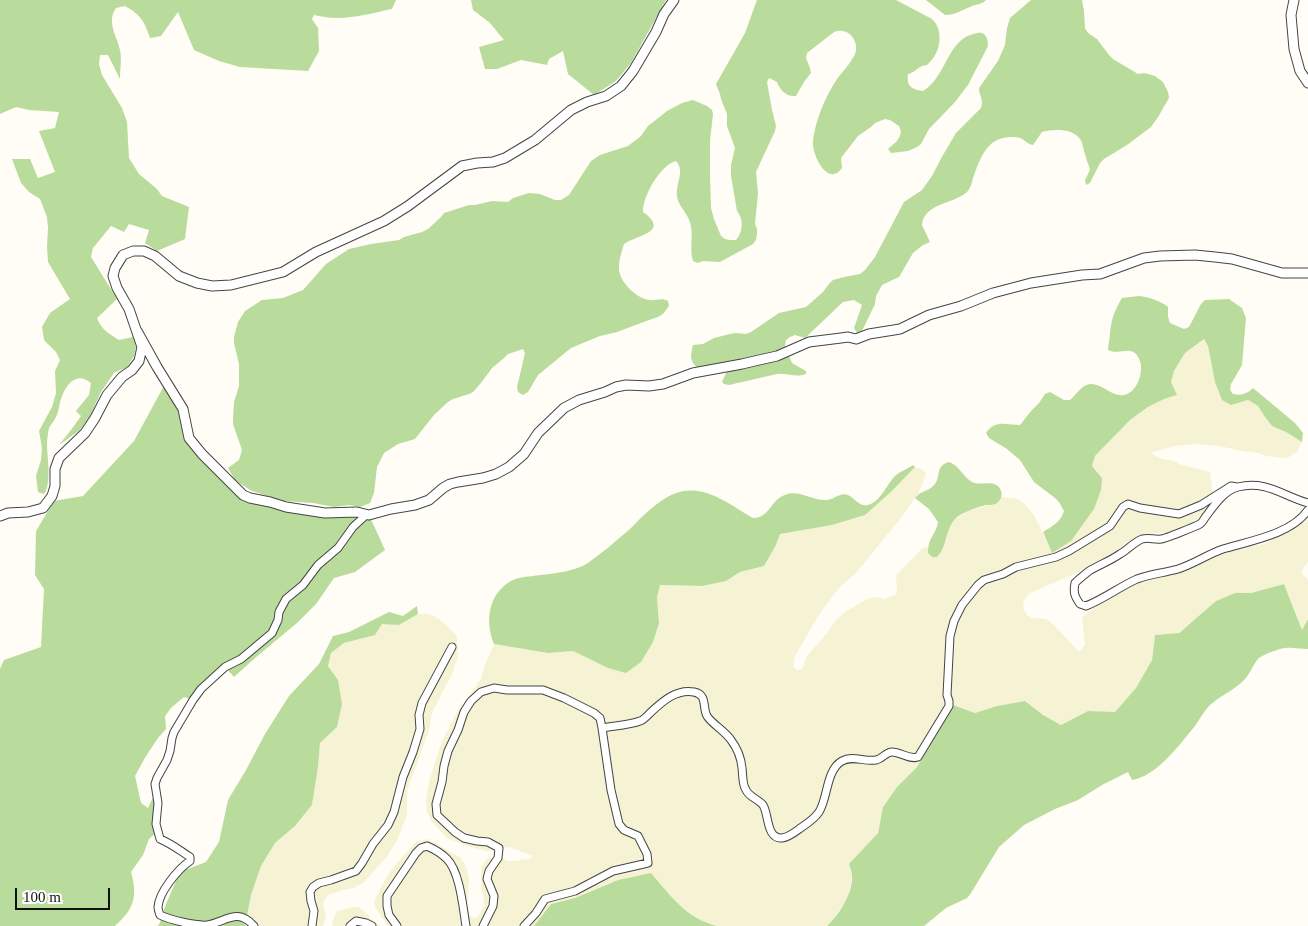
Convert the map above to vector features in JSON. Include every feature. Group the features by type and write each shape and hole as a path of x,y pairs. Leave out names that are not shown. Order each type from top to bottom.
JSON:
{"street":[{"path":"0,516 43,508 52,496 59,458 85,433 107,395 139,361 142,347 129,309 113,276 123,254 133,250 144,251 155,256 179,276 212,286 231,285 283,272 316,252 384,221 408,206 462,166 494,162 506,158 535,140 571,110 606,96 621,86 633,71 656,32 664,14 674,0"},
{"path":"1294,0 1291,15 1294,49 1300,71 1308,83"},
{"path":"254,926 247,919 236,916 205,926 168,919 160,915 158,907 162,894 178,870 190,860 190,857 173,845 160,839 156,824 158,804 155,784 167,760 174,732 201,689 224,667 241,659 272,633 278,620 279,612 286,599 302,585 318,565 338,548 353,527 365,516 424,503 450,484 496,474 509,467 524,454 538,433 564,408 579,400 621,385 649,386 663,384 692,373 776,356 809,342 841,338 856,339 869,334 900,329 929,315 961,306 993,293 1031,283 1100,274 1144,258 1195,255 1215,256 1282,273 1308,273"},
{"path":"137,331 183,409 189,438 202,454 243,495 286,507 325,513 357,512 369,515"},
{"path":"602,728 641,721 673,694 693,692 700,694 704,700 705,712 708,718 730,738 738,752 746,790 762,804 771,831 775,836 780,838 787,837 818,814 835,767 842,761 856,758 878,760 893,752 913,759 922,752 949,706 947,695 950,636 954,621 962,605 984,580 1003,574 1016,566 1056,557 1104,531 1110,526 1122,506 1128,504 1140,508 1179,514 1201,505 1231,486 1251,485 1265,486 1308,503"},
{"path":"1236,487 1220,499 1201,524 1160,540 1142,539 1122,553 1089,571 1074,584 1074,596 1080,604 1086,606 1125,585 1147,576 1178,568 1221,550 1259,540 1297,522 1303,518 1308,510"},
{"path":"312,926 314,911 310,892 312,887 356,870 373,844 388,826 394,812 403,777 414,752 420,729 419,715 422,703 452,647"},
{"path":"483,926 493,906 494,896 487,879 489,871 498,858 499,848 488,842 464,838 455,832 437,815 436,804 448,751 464,712 471,701 481,692 494,688 543,690 564,698 600,718 619,824 624,830 638,836 647,854 648,863 613,871 575,891 545,899 524,926"},
{"path":"397,926 389,915 387,896 416,853 421,848 427,846 448,860 457,878 463,901 466,926"},
{"path":"350,926 356,921 372,926"}],"shaded area":[{"path":"1204,339 1208,346 1211,364 1231,405 1248,400 1258,406 1272,426 1302,442 1297,452 1284,458 1219,446 1194,444 1175,446 1153,452 1152,454 1162,459 1210,472 1212,504 1206,513 1190,523 1168,532 1138,536 1111,555 1030,593 1023,604 1024,610 1032,618 1049,621 1079,652 1085,645 1082,617 1094,608 1143,580 1162,576 1226,551 1264,544 1308,519 1308,562 1301,572 1308,580 1308,619 1302,631 1284,584 1251,593 1235,593 1216,601 1178,633 1155,635 1152,660 1136,688 1115,713 1088,711 1061,725 1043,715 1025,701 997,706 975,713 953,705 917,767 897,787 883,807 878,833 849,864 852,876 848,898 827,926 717,926 705,923 679,905 651,873 618,880 575,898 551,904 534,926 388,926 375,907 374,902 393,868 417,841 428,839 461,858 467,869 469,879 467,912 475,918 479,915 484,905 481,889 481,867 488,858 502,858 512,861 529,859 533,856 509,847 486,851 447,838 431,821 427,811 426,800 430,778 442,741 458,711 481,679 494,644 548,653 573,651 608,668 659,623 657,597 660,585 702,586 726,581 740,572 764,566 780,534 832,525 865,515 915,467 923,470 926,474 918,494 904,514 857,572 839,588 820,613 795,656 793,667 797,670 802,669 807,656 828,632 834,622 845,612 867,599 876,597 884,599 895,595 897,590 896,576 902,569 923,548 928,547 928,553 932,557 944,548 947,532 955,519 968,511 999,502 1001,497 1018,499 1034,515 1052,553 1102,478 1092,466 1095,456 1130,420 1148,407 1177,395 1171,382 1174,371 1185,353"},
{"path":"418,614 429,614 439,619 457,636 458,657 451,677 432,713 429,730 408,788 407,815 397,840 386,858 363,883 328,895 323,905 326,915 323,926 245,926 251,895 261,866 275,843 295,826 312,805 320,743 337,727 338,680 328,666 331,653 344,643 375,635 382,623 399,625"},
{"path":"359,907 381,926 333,926 332,922 337,911"}],"green space":[{"path":"0,0 396,0 392,9 362,15 334,18 314,15 312,19 318,28 319,51 308,71 240,67 219,61 194,50 178,12 161,36 150,38 144,23 135,12 125,6 116,8 113,13 112,24 121,53 120,79 108,55 100,55 99,64 102,75 122,108 127,122 129,158 139,174 157,189 162,196 189,207 185,239 157,251 145,243 149,230 129,224 124,232 111,226 93,248 91,257 117,299 97,318 103,328 119,340 133,337 136,347 134,356 127,367 114,373 101,392 90,416 80,430 59,445 81,416 76,411 89,395 91,383 86,379 76,379 65,389 57,415 49,428 47,444 48,484 44,494 38,492 36,476 41,460 42,448 39,431 52,407 56,393 55,371 60,360 56,352 44,340 42,327 50,313 70,299 48,262 47,217 40,199 29,192 21,183 12,159 30,159 38,178 55,172 39,131 55,128 59,112 16,107 0,114"},
{"path":"471,0 666,0 631,63 616,81 594,95 568,74 563,51 549,59 547,65 521,60 497,69 485,69 479,47 504,40 490,23 473,10"},
{"path":"757,0 896,0 932,19 938,29 940,41 936,53 927,65 908,74 908,82 911,87 923,91 932,83 955,47 964,38 982,33 986,37 988,46 968,85 955,102 929,129 921,144 908,151 891,153 888,149 897,141 901,131 899,126 885,119 875,123 858,136 841,158 842,168 837,173 831,174 821,167 815,153 813,146 814,132 829,93 851,61 856,49 852,36 844,31 834,32 807,53 806,58 811,73 796,96 786,94 777,82 769,78 767,82 776,126 756,172 758,193 755,224 757,234 753,244 720,262 703,261 698,263 693,261 690,222 679,203 677,195 680,168 676,161 664,168 649,190 643,212 654,224 653,229 624,244 619,272 629,288 644,299 663,299 668,301 669,306 663,314 571,348 538,375 528,392 523,395 518,392 517,387 525,353 523,349 508,354 492,368 473,392 448,402 434,415 415,439 398,444 384,453 377,467 374,493 370,503 360,507 350,505 334,507 313,503 283,501 252,491 235,480 228,468 239,460 242,450 233,424 234,402 239,386 239,364 234,343 238,322 245,311 262,300 283,298 303,290 326,264 349,249 399,240 422,232 428,229 444,213 469,205 492,201 508,202 513,198 529,193 561,200 569,195 591,161 600,155 628,146 641,136 648,126 667,111 682,103 693,100 712,110 710,141 711,208 721,236 725,239 736,240 742,225 737,211 731,176 731,165 735,148 727,126 727,114 716,84 745,33"},
{"path":"926,0 986,0 981,4 945,15"},
{"path":"1031,0 1082,0 1085,28 1088,33 1097,39 1109,55 1138,74 1144,73 1155,76 1163,82 1169,98 1151,127 1104,159 1090,183 1086,185 1085,180 1090,168 1081,141 1077,135 1068,131 1057,130 1042,132 1033,145 1018,137 997,140 988,147 982,157 967,192 928,212 922,225 930,242 913,253 899,277 882,285 862,331 857,333 854,328 862,305 854,300 843,302 805,338 795,335 786,340 785,346 792,363 806,371 806,374 799,376 777,374 729,385 722,382 727,371 711,372 696,367 691,357 693,345 703,344 714,338 730,334 746,334 751,332 779,313 806,307 833,280 860,274 865,270 875,257 904,202 922,190 956,133 981,108 982,102 979,88 998,61 1005,45 1010,18"},
{"path":"1139,296 1155,300 1168,307 1170,323 1184,329 1189,327 1205,300 1229,299 1242,308 1246,318 1242,365 1231,384 1230,390 1233,394 1241,395 1253,388 1295,423 1303,433 1302,442 1272,426 1258,406 1248,400 1231,405 1222,400 1215,382 1208,346 1204,339 1185,353 1174,371 1171,382 1177,395 1148,407 1130,420 1095,456 1092,466 1102,478 1101,490 1094,509 1071,541 1052,553 1043,532 1058,521 1064,511 1055,498 1034,482 1020,460 989,438 986,433 998,424 1020,425 1045,394 1050,392 1064,400 1070,400 1082,388 1091,384 1100,386 1115,394 1124,395 1129,393 1140,378 1141,364 1139,358 1132,351 1115,352 1108,350 1108,348 1115,311 1122,298"},
{"path":"166,382 177,399 189,438 243,495 270,502 369,515 385,550 355,572 334,578 316,604 297,623 234,677 225,667 193,700 184,697 165,716 166,729 146,756 135,776 141,803 148,808 155,793 158,831 149,839 143,855 131,872 134,889 133,902 126,914 115,926 0,926 0,669 4,660 41,647 44,589 35,575 36,531 54,501 83,496 134,441"},
{"path":"949,462 956,466 972,482 995,484 1001,490 1002,495 996,504 978,507 957,517 949,529 945,544 940,553 937,557 932,557 928,553 928,548 938,522 929,509 915,498 933,486 937,481 942,466"},
{"path":"913,465 915,467 892,491 865,515 832,525 780,534 764,566 740,572 726,581 702,586 660,585 657,597 659,623 653,642 641,662 626,673 608,668 573,651 548,653 494,644 491,636 490,613 495,598 505,585 518,578 561,572 583,566 609,547 655,505 669,496 684,491 702,492 720,498 753,518 767,512 780,497 795,493 821,500 832,499 845,494 862,505 868,505 876,501 896,475"},
{"path":"1284,584 1302,630 1308,619 1308,649 1285,648 1270,652 1259,658 1247,677 1208,707 1182,742 1167,759 1150,773 1132,780 1128,772 1078,800 1024,825 999,847 967,898 946,908 924,926 827,926 836,916 848,896 852,883 849,864 878,833 883,807 897,787 917,767 953,705 975,713 997,706 1025,701 1043,715 1061,725 1088,711 1115,712 1136,688 1152,660 1155,635 1179,633 1216,601 1235,593 1251,593"},
{"path":"417,606 418,614 399,625 382,624 375,635 344,643 331,653 328,666 338,680 342,704 337,727 320,743 312,805 295,826 275,843 261,866 251,895 245,926 157,926 180,872 206,862 219,842 228,800 289,696 319,664 333,636 349,632 389,612 403,616"},
{"path":"651,873 672,898 688,912 706,923 717,926 534,926 551,904 575,898 618,880"}]}
